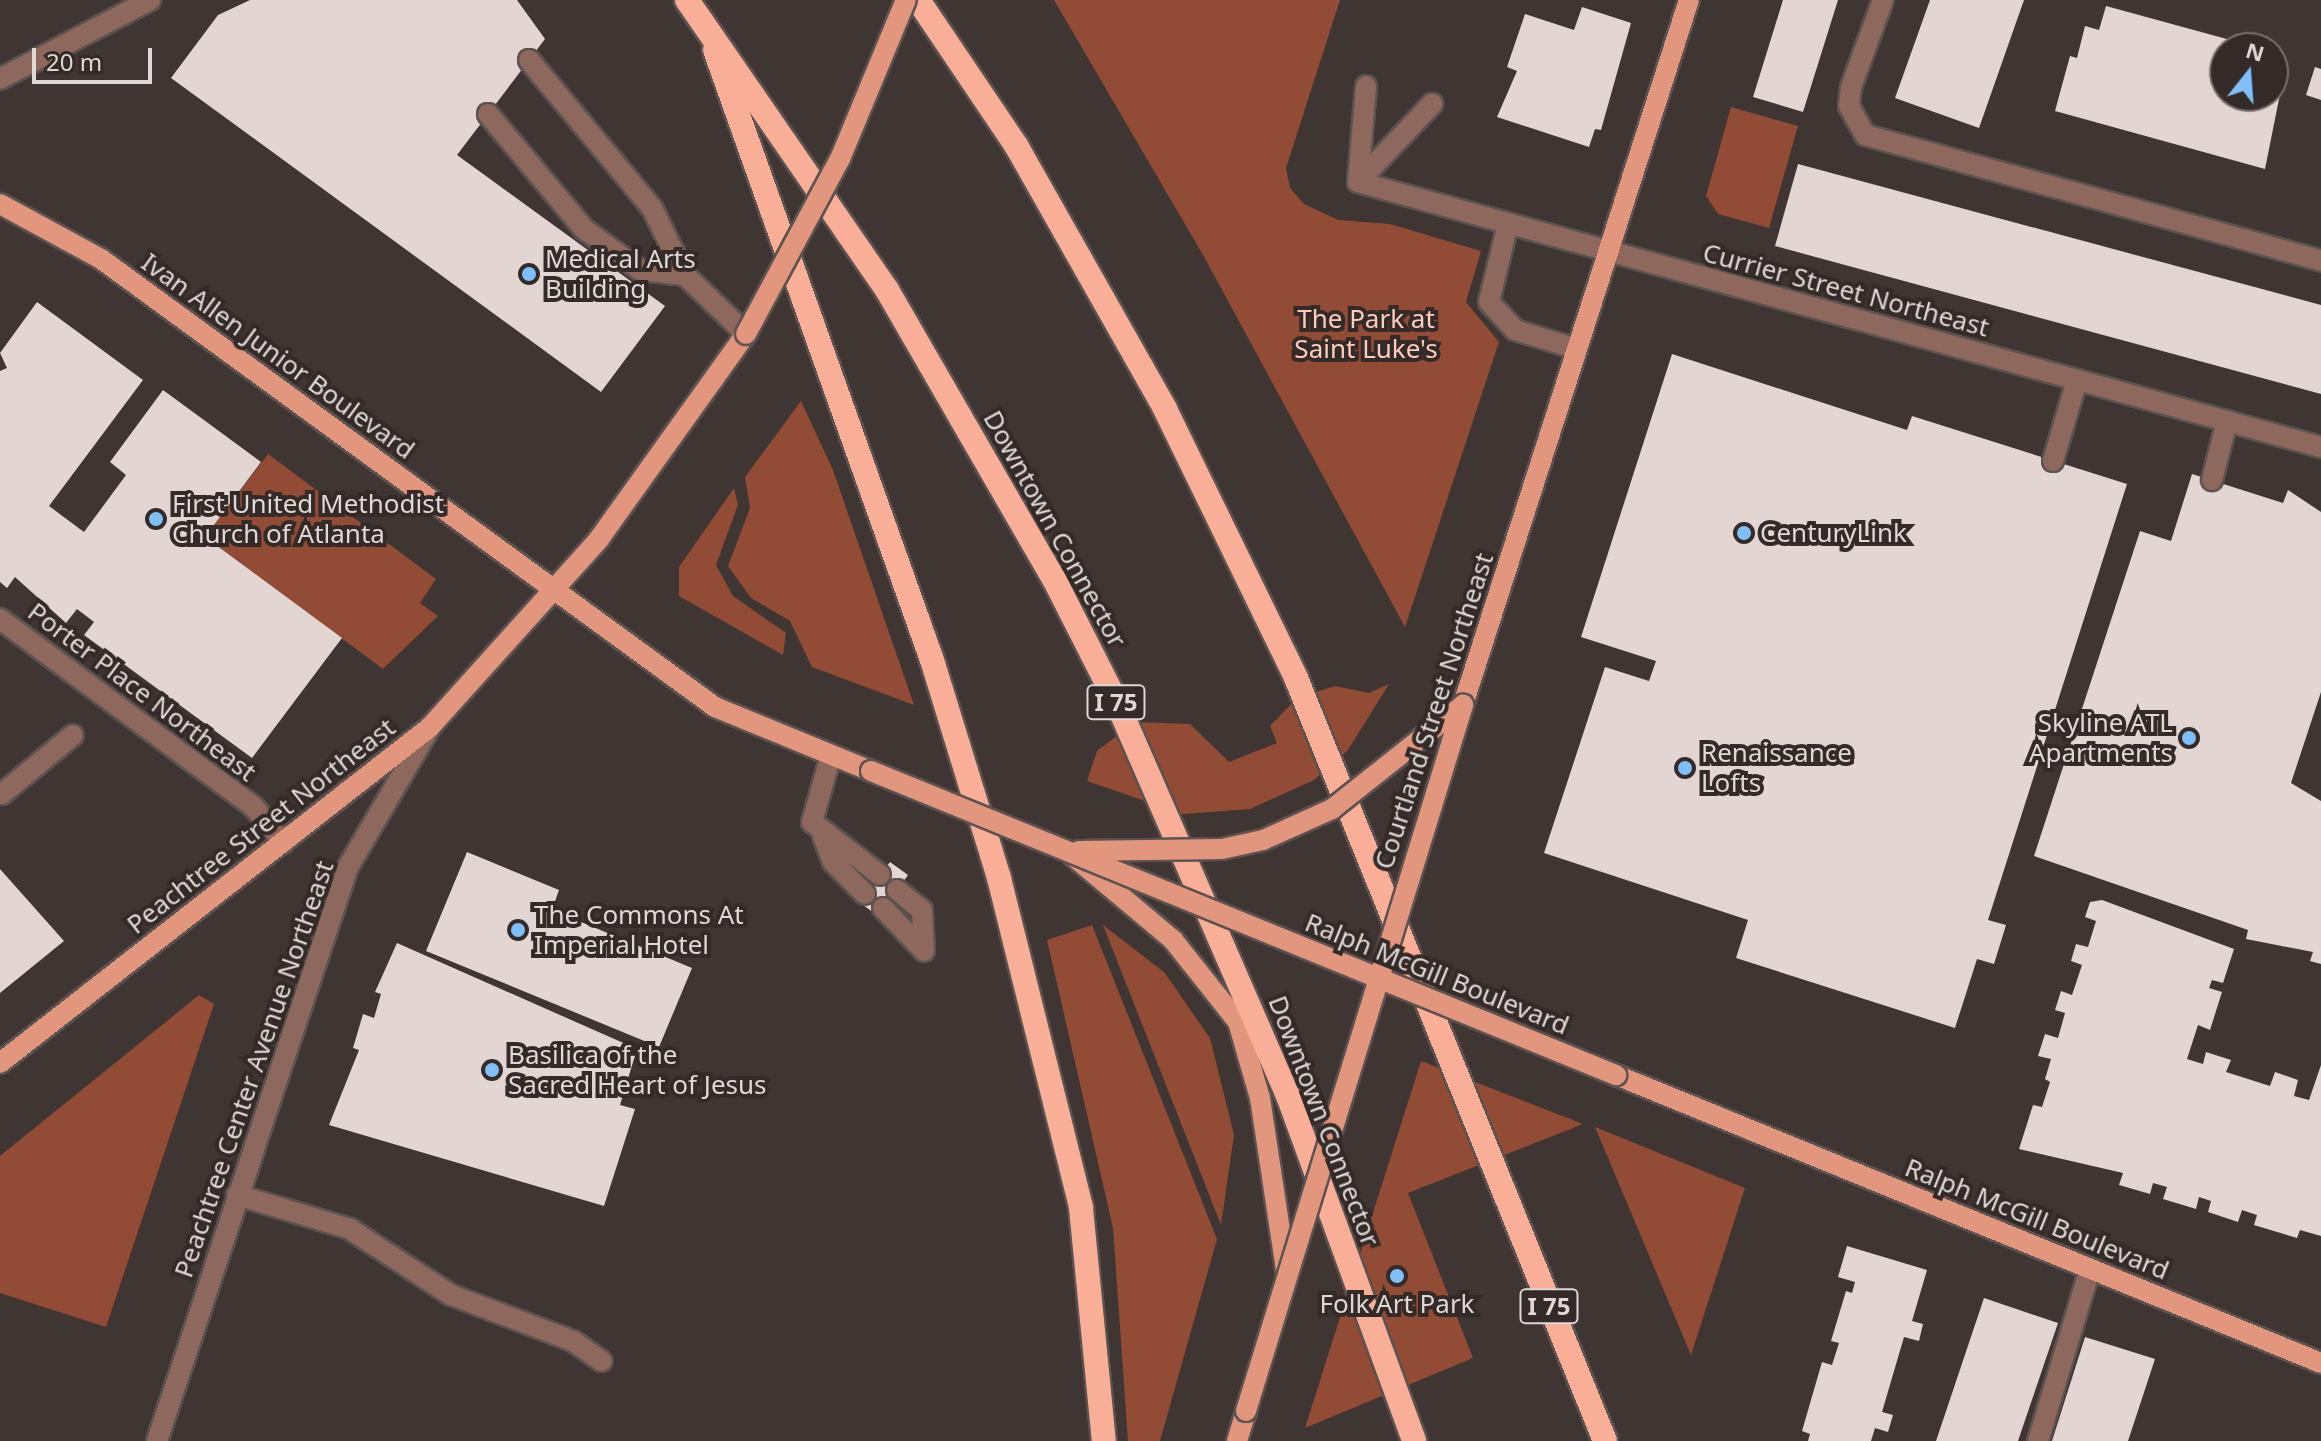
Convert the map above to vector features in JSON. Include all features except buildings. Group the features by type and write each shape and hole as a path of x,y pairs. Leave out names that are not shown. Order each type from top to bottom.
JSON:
{"highway":[{"name":"Downtown Connector","path":"687,0 887,290 1111,691 1288,1096 1414,1441"},
{"name":"I 75","path":"916,1 1017,147 1165,409 1296,678 1605,1441"},
{"path":"704,21 932,660 999,878 1081,1208 1104,1441"}],"main road":[{"name":"Courtland Street Northeast","path":"1237,1441 1286,1269 1376,978 1689,0"},
{"name":"Peachtree Street Northeast","path":"0,1063 430,727 555,593 746,334 840,159 916,1"},
{"name":"Ivan Allen Junior Boulevard","path":"0,204 101,259 555,593"},
{"name":"Ralph McGill Boulevard","path":"555,593 715,707 2321,1363"},
{"path":"1067,851 1222,849 1263,840 1332,809 1463,705"},
{"path":"1067,851 1173,940 1238,1022 1260,1098 1286,1269"}],"street":[{"path":"0,79 30,58 150,0"},
{"path":"1883,0 1851,87 1849,106 1865,135 2321,261"},
{"path":"0,63 30,58"},
{"path":"529,60 652,208 685,275 746,334"},
{"path":"1358,182 1366,86"},
{"path":"1358,182 1432,104"},
{"path":"488,114 584,229 640,270 685,275"},
{"name":"Currier Street Northeast","path":"1358,182 2321,447"},
{"path":"1508,224 1489,302 1515,330 1577,349"},
{"path":"2053,461 2077,380"},
{"path":"2212,480 2227,421"},
{"name":"Porter Place Northeast","path":"0,619 253,806 284,843"},
{"name":"Peachtree Center Avenue Northeast","path":"157,1441 348,867 430,727"},
{"path":"2,794 73,735"},
{"path":"831,755 811,813 833,862 865,894"},
{"path":"823,836 880,875"},
{"path":"883,908 924,951 922,910 897,890"},
{"path":"237,1195 350,1229 451,1295 573,1341 602,1361"},
{"path":"2038,1441 2090,1269"}],"green space":[{"name":"The Park at Saint Luke's","path":"1054,0 1340,0 1286,168 1290,188 1304,204 1338,220 1390,224 1481,251 1466,302 1499,342 1405,627 1203,255"},
{"path":"1731,107 1798,126 1769,228 1718,214 1706,196"},
{"path":"801,401 833,470 914,705 812,667 790,621 751,598 728,566 750,508 745,477"},
{"path":"268,454 436,579 420,603 438,616 383,669 205,537"},
{"path":"734,488 738,505 716,565 733,596 786,633 783,655 679,596 679,567"},
{"path":"1389,684 1348,750 1314,780 1250,809 1183,814 1087,781 1097,751 1135,722 1190,724 1229,762 1277,743 1270,726 1297,698 1335,686 1369,693"},
{"path":"1092,925 1217,1239 1160,1441 1128,1441 1113,1228 1047,940"},
{"path":"1103,925 1164,972 1210,1038 1234,1135 1221,1225"},
{"path":"199,995 214,1004 106,1327 0,1293 0,1156"},
{"name":"Folk Art Park","path":"1421,1061 1583,1124 1408,1193 1473,1358 1305,1428"},
{"path":"1595,1127 1745,1188 1691,1355"}],"place":[{"name":"Medical Arts Building","path":"529,274"},
{"name":"First United Methodist Church of Atlanta","path":"156,519"},
{"name":"CenturyLink","path":"1744,533"},
{"name":"Skyline ATL Apartments","path":"2189,738"},
{"name":"Renaissance Lofts","path":"1685,768"},
{"name":"The Commons At Imperial Hotel","path":"518,930"},
{"name":"Basilica of the Sacred Heart of Jesus","path":"492,1070"},
{"name":"Folk Art Park","path":"1397,1276"}]}
